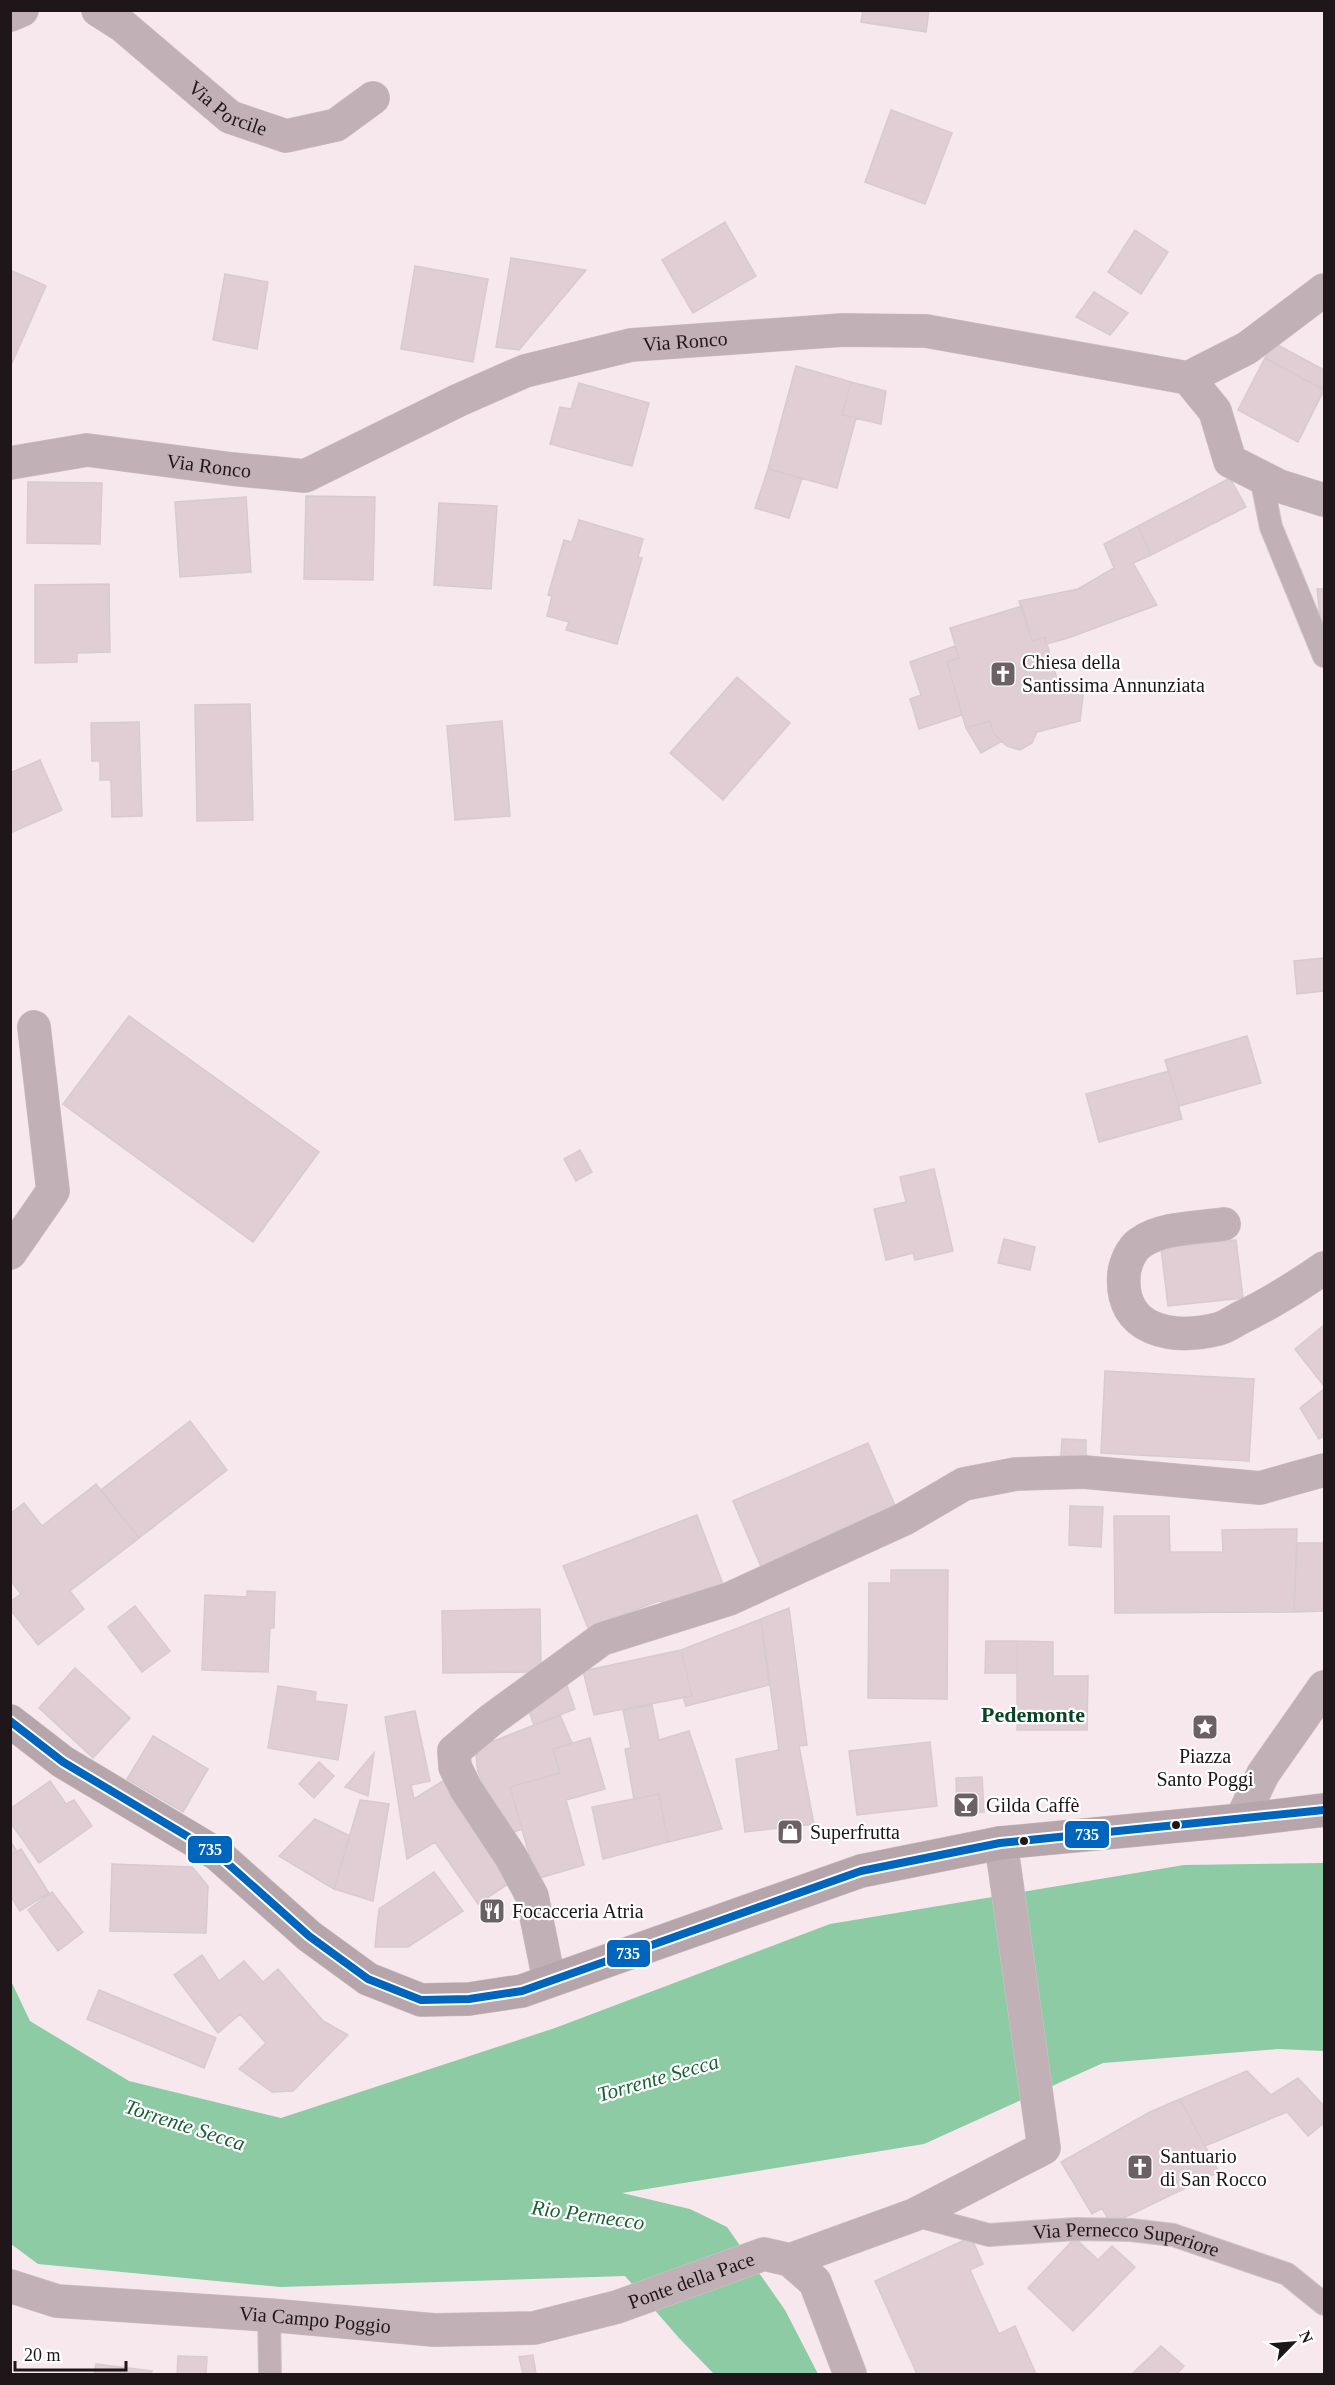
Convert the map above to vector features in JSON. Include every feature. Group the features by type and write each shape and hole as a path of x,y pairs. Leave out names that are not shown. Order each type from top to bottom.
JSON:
{"main road":[{"path":"10,1721 63,1762 217,1854 309,1936 368,1979 421,2000 469,1999 522,1991 861,1871 1324,1810"}],"street":[{"path":"10,15 22,10"},
{"name":"Via Porcile","path":"98,10 123,26 230,117 286,136 336,125 373,98"},
{"path":"1324,290 1247,348 1188,378 1215,411 1230,461 1279,486 1324,501"},
{"name":"Via Ronco","path":"10,463 87,450 304,476 459,400 525,371 631,345 843,330 926,331 1188,378"},
{"path":"10,1254 53,1191 34,1027"},
{"path":"1224,1224 1157,1234 1138,1244 1125,1265 1123,1286 1128,1308 1139,1321 1156,1329 1182,1333 1219,1329 1262,1307 1324,1268"},
{"path":"549,1980 532,1896 511,1857 466,1790 455,1767 454,1751 491,1720 602,1639 729,1599 904,1519 964,1484 1016,1474 1084,1472 1260,1488 1324,1470"},
{"path":"1241,1820 1263,1774 1324,1687"},
{"name":"Ponte della Pace","path":"617,2307 914,2215 1044,2148 1002,1853"},
{"path":"777,2257 815,2282 850,2374"},
{"name":"Via Campo Poggio","path":"10,2286 57,2301 269,2315 435,2330 534,2328 617,2307"}],"lane":[{"path":"1261,477 1271,527 1324,656"},
{"name":"Via Pernecco Superiore","path":"914,2215 989,2235 1077,2229 1131,2230 1173,2235 1287,2274 1324,2304"},
{"path":"269,2315 270,2374"}],"water":[{"path":"1324,1863 1324,2051 1278,2049 1103,2063 924,2144 622,2193 690,2209 727,2227 785,2310 818,2374 714,2374 625,2276 281,2287 38,2264 11,2244 10,1979 30,2021 129,2081 281,2118 555,2028 830,1924 1184,1865"}],"building":[{"path":"863,10 929,10 926,32 861,22"},
{"path":"891,110 952,133 925,204 865,182"},
{"path":"725,222 756,276 693,313 662,260"},
{"path":"1135,230 1168,252 1141,294 1108,272"},
{"path":"511,258 586,270 519,350 496,347"},
{"path":"415,266 488,279 473,362 401,349"},
{"path":"10,270 46,286 12,363 10,362"},
{"path":"225,274 268,282 257,349 213,340"},
{"path":"1094,292 1128,313 1110,335 1076,317"},
{"path":"1274,343 1324,370 1324,390 1265,358"},
{"path":"1265,358 1324,390 1298,442 1238,410"},
{"path":"796,366 851,382 842,415 856,418 837,488 768,469"},
{"path":"851,382 886,391 881,424 842,415"},
{"path":"579,383 649,403 632,466 550,444 560,407 571,409"},
{"path":"768,469 802,478 789,518 755,508"},
{"path":"1230,478 1246,507 1151,555 1138,526"},
{"path":"28,482 102,483 100,544 27,543"},
{"path":"306,496 375,497 373,580 304,579"},
{"path":"246,497 251,572 180,577 175,502"},
{"path":"439,503 497,506 491,589 434,585"},
{"path":"579,520 643,539 638,557 642,558 617,644 566,630 569,622 547,616 552,596 548,595 564,540 572,542"},
{"path":"1138,526 1151,555 1133,563 1157,605 1068,638 1046,644 1045,637 1032,641 1019,601 1078,589 1114,568 1104,544"},
{"path":"109,584 110,652 77,653 77,662 35,663 35,585"},
{"path":"1317,589 1324,589 1324,636 1322,636"},
{"name":"Chiesa della Santissima Annunziata","path":"1022,606 1032,641 1045,637 1061,693 1084,687 1080,721 1037,732 1032,743 1020,750 1007,746 994,734 990,721 966,728 947,662 959,658 950,628"},
{"path":"955,646 959,658 947,662 962,715 919,729 910,699 921,695 910,662"},
{"path":"737,677 790,723 723,800 670,753"},
{"path":"250,704 253,820 197,821 195,705"},
{"path":"502,721 510,816 455,820 447,726"},
{"path":"990,721 994,734 1002,741 981,753 966,728"},
{"path":"139,722 142,816 112,817 111,780 100,780 100,761 92,761 91,723"},
{"path":"40,760 62,810 10,833 10,773"},
{"path":"1324,958 1324,991 1297,994 1294,961"},
{"path":"129,1016 319,1152 253,1242 63,1104"},
{"path":"1247,1036 1261,1083 1179,1106 1165,1060"},
{"path":"1169,1071 1182,1119 1099,1142 1086,1094"},
{"path":"580,1150 592,1172 576,1181 564,1159"},
{"path":"934,1169 953,1251 915,1260 913,1253 886,1260 874,1209 906,1202 900,1177"},
{"path":"1004,1239 1035,1247 1030,1270 998,1263"},
{"path":"1236,1240 1243,1298 1168,1306 1161,1248"},
{"path":"1324,1325 1324,1386 1295,1349"},
{"path":"1105,1371 1254,1379 1249,1461 1101,1453"},
{"path":"1324,1389 1324,1436 1319,1439 1300,1408"},
{"path":"190,1421 227,1470 139,1538 101,1490"},
{"path":"1062,1439 1086,1440 1086,1457 1061,1456"},
{"path":"868,1443 897,1510 762,1569 733,1501"},
{"path":"96,1484 139,1538 70,1591 84,1609 38,1645 10,1609 10,1602 21,1594 10,1580 10,1514 24,1503 42,1526"},
{"path":"1070,1506 1103,1507 1101,1547 1069,1545"},
{"path":"697,1515 724,1587 664,1610 661,1600 588,1628 563,1566"},
{"path":"1114,1516 1169,1516 1170,1552 1223,1552 1222,1530 1297,1529 1294,1612 1115,1613"},
{"path":"1297,1543 1324,1543 1324,1611 1294,1612"},
{"path":"891,1570 948,1570 947,1699 868,1698 869,1583 891,1583"},
{"path":"247,1591 275,1592 274,1628 270,1628 268,1672 202,1670 205,1595 247,1597"},
{"path":"135,1606 170,1651 142,1672 108,1627"},
{"path":"789,1608 807,1745 799,1746 814,1824 745,1832 736,1759 779,1750 761,1619"},
{"path":"540,1609 541,1672 443,1673 442,1611"},
{"path":"761,1619 769,1685 686,1706 683,1697 692,1696 681,1650"},
{"path":"986,1641 1017,1641 1017,1673 985,1673"},
{"path":"1017,1641 1053,1642 1053,1676 1088,1676 1087,1730 1017,1730"},
{"path":"681,1650 692,1696 594,1715 583,1671"},
{"path":"75,1668 130,1718 93,1758 39,1708"},
{"path":"566,1683 575,1709 534,1725 527,1706 554,1695 551,1689"},
{"path":"278,1686 316,1692 315,1701 347,1705 338,1760 268,1748"},
{"path":"652,1705 659,1740 689,1731 722,1829 668,1842 659,1794 634,1799 625,1749 631,1748 623,1710"},
{"path":"415,1711 430,1781 411,1785 414,1799 446,1779 513,1881 478,1904 435,1842 407,1859 385,1717"},
{"path":"560,1715 572,1743 553,1749 560,1773 510,1787 522,1829 506,1835 478,1772 476,1755 481,1746"},
{"path":"153,1736 208,1769 183,1812 127,1779"},
{"path":"590,1738 605,1789 566,1800 584,1865 536,1879 510,1787 560,1773 553,1749"},
{"path":"930,1742 937,1806 857,1815 849,1751"},
{"path":"374,1753 368,1796 345,1787"},
{"path":"319,1762 334,1776 314,1798 299,1784"},
{"path":"982,1777 984,1812 957,1813 956,1778"},
{"path":"50,1781 66,1804 74,1800 92,1826 39,1863 10,1822 10,1809"},
{"path":"659,1794 668,1842 603,1859 592,1807"},
{"path":"360,1800 389,1804 373,1901 334,1889"},
{"path":"315,1819 350,1836 334,1889 279,1856"},
{"path":"10,1840 17,1852 10,1856"},
{"path":"21,1849 49,1893 20,1911 10,1895 10,1856"},
{"path":"112,1864 192,1867 208,1886 206,1933 110,1931"},
{"path":"434,1872 463,1911 408,1947 375,1947 379,1909"},
{"path":"52,1892 83,1932 58,1951 28,1910"},
{"path":"202,1955 219,1981 244,1961 263,1982 278,1969 323,2021 348,2035 293,2091 272,2092 239,2069 266,2043 240,2014 218,2033 174,1975"},
{"path":"99,1990 216,2038 204,2068 87,2019"},
{"path":"1247,2071 1271,2095 1298,2078 1324,2106 1324,2123 1308,2136 1287,2112 1205,2146 1180,2099"},
{"name":"Santuario di San Rocco","path":"1180,2099 1219,2172 1111,2224 1102,2208 1092,2214 1061,2162 1150,2112"},
{"path":"971,2237 983,2264 970,2270 999,2334 1015,2326 1036,2374 917,2374 875,2281"},
{"path":"1075,2238 1098,2260 1112,2246 1135,2267 1073,2331 1028,2288"},
{"path":"1161,2346 1184,2366 1177,2374 1132,2374"},
{"path":"533,2355 536,2374 523,2374 519,2357"},
{"path":"178,2356 207,2357 206,2374 177,2374"},
{"path":"96,2364 152,2371 151,2374 94,2374"}],"transit line":[{"name":"735","path":"10,1721 63,1762 217,1854 309,1936 368,1979 421,2000 469,1999 522,1991 861,1871 1000,1843 1324,1810"}],"place":[{"name":"Chiesa della Santissima Annunziata","path":"1003,674"},
{"name":"Piazza Santo Poggi","path":"1205,1727"},
{"name":"Gilda Caffè","path":"966,1805"},
{"name":"Superfrutta","path":"790,1832"},
{"name":"Focacceria Atria","path":"492,1911"},
{"name":"Santuario di San Rocco","path":"1140,2167"}],"district":[{"name":"Pedemonte","path":"1033,1714"}],"water label":[{"name":"Torrente Secca","path":"658,2078"},
{"name":"Torrente Secca","path":"185,2125"},
{"name":"Rio Pernecco","path":"588,2215"}]}
